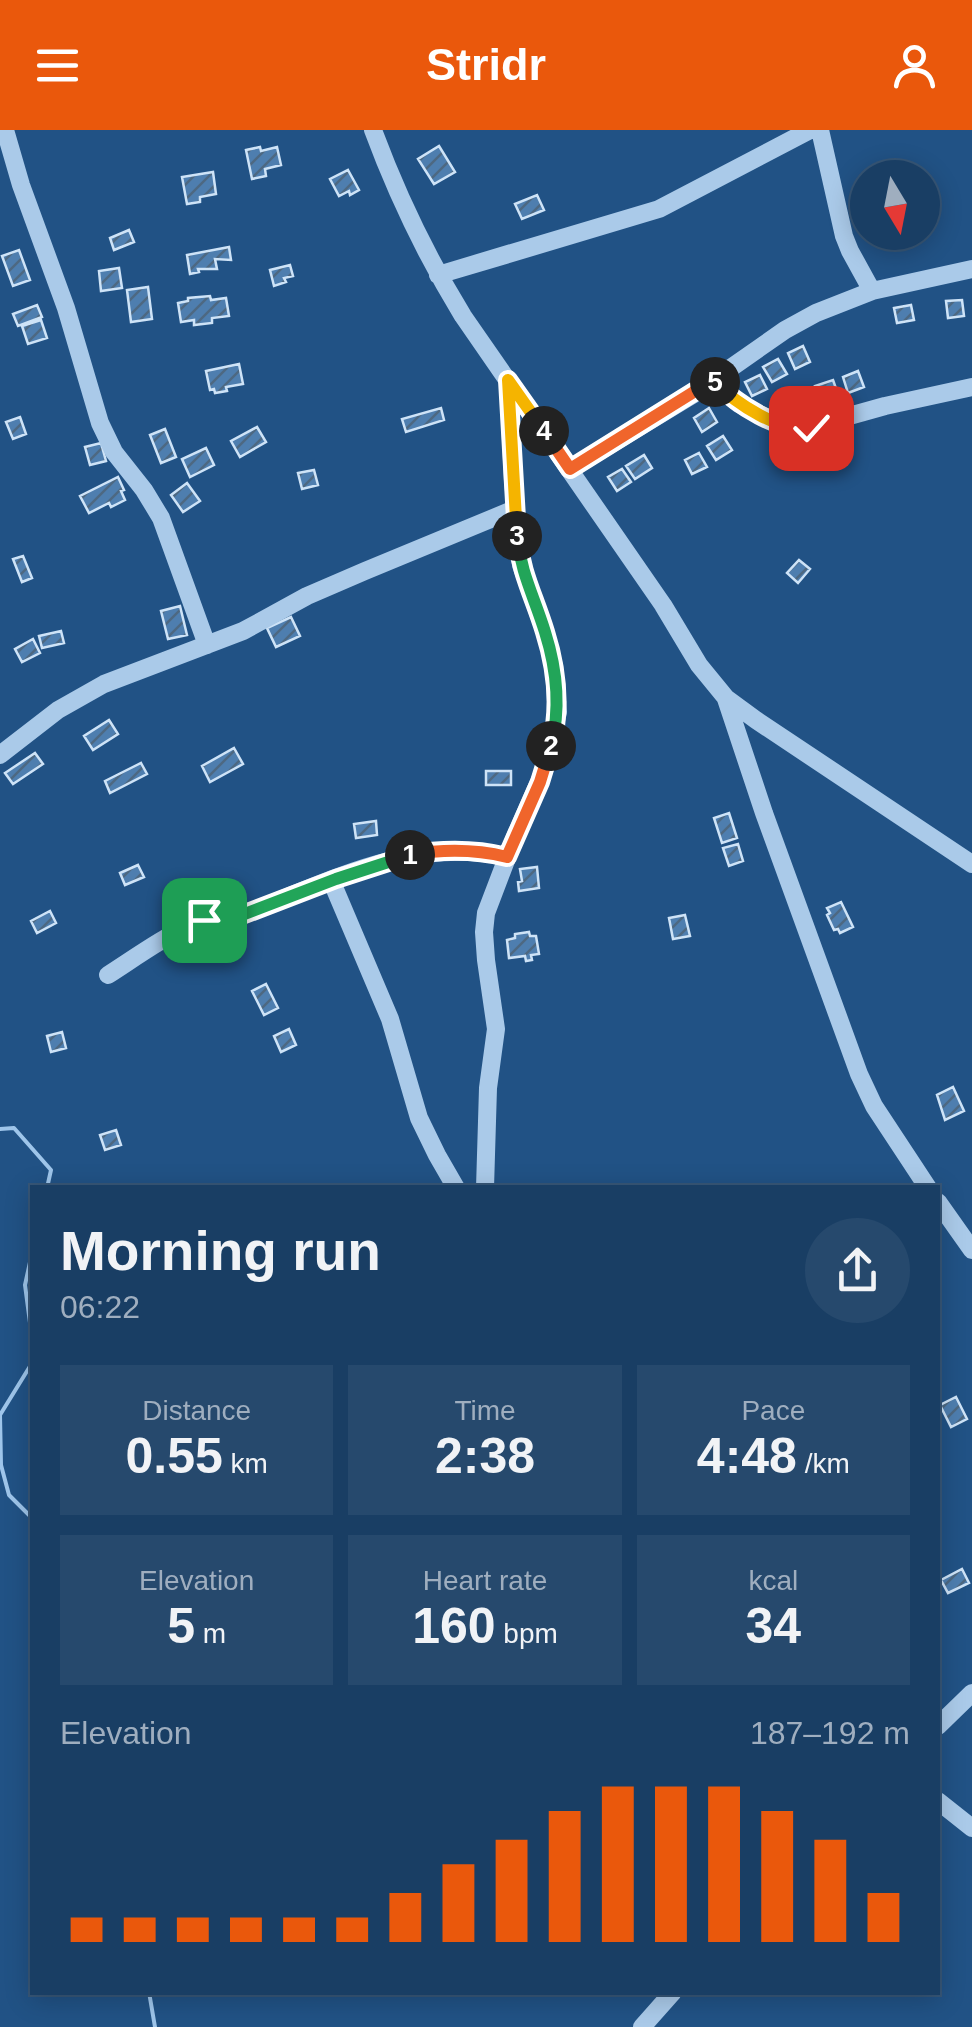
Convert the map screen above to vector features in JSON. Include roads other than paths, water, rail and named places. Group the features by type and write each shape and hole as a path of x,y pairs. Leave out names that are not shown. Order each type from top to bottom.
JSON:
{"street":[{"path":"5,130 21,186 66,308 100,424 114,452 161,518 208,645"},
{"path":"373,130 402,201 463,316 726,698 972,864"},
{"path":"438,275 659,209 810,130"},
{"path":"820,130 844,236 872,292"},
{"path":"570,469 816,313 872,292 972,269"},
{"path":"484,1185 488,1088 496,1030 484,932 491,899 545,768 558,712 554,666 521,566 508,380"},
{"path":"713,380 739,404 799,430 972,387"},
{"path":"0,755 49,716 88,692 243,631 365,570 515,509"},
{"path":"726,698 859,1074 874,1106 926,1185"},
{"path":"108,975 200,920 229,920 402,856 483,851 507,857"},
{"path":"331,880 390,1018 419,1118 454,1185"},
{"path":"940,1205 972,1250"},
{"path":"940,1724 968,1703"},
{"path":"940,1803 972,1828"},
{"path":"647,2020 654,1995"},
{"path":"647,2020 669,1995"}],"waterway":[{"path":"0,1129 14,1128 51,1170 48,1185"},
{"path":"30,1262 25,1285 30,1323"},
{"path":"30,1366 0,1415 1,1465 9,1495 30,1516"},
{"path":"150,1995 155,2027"}]}
